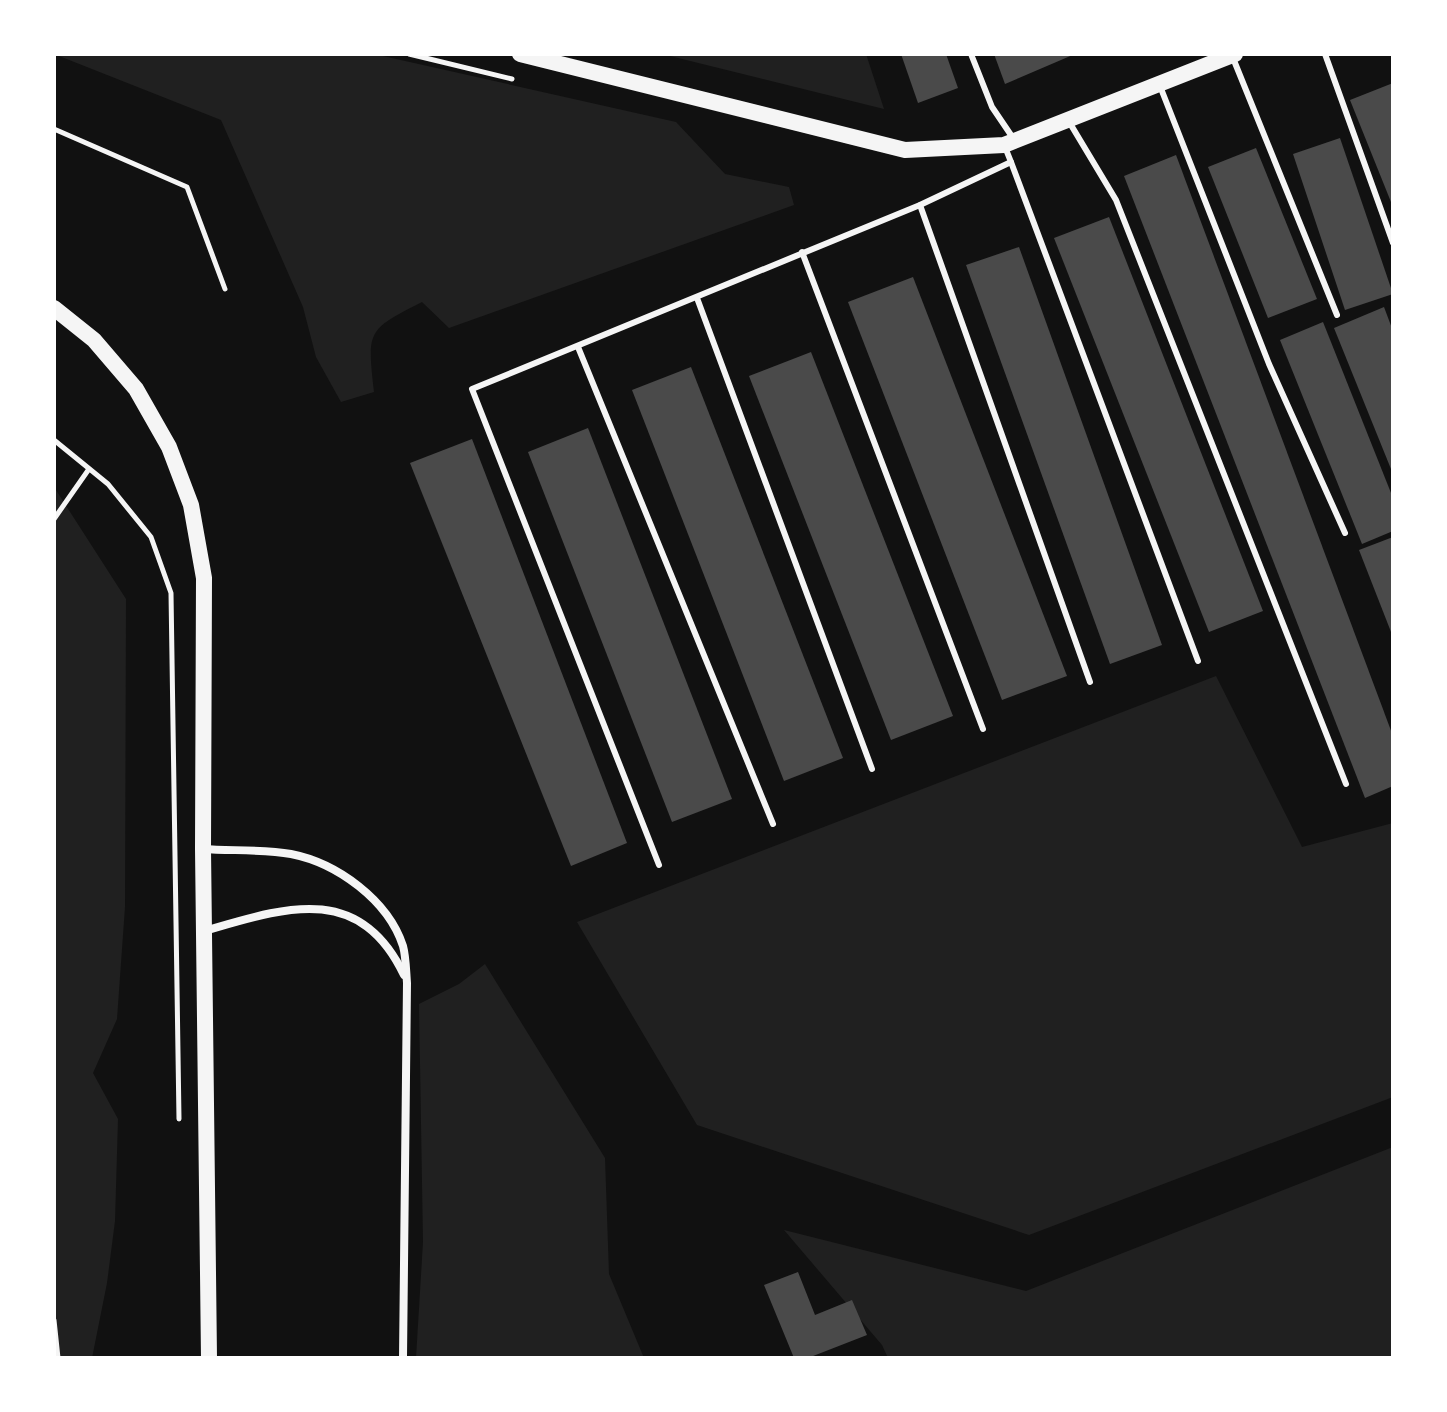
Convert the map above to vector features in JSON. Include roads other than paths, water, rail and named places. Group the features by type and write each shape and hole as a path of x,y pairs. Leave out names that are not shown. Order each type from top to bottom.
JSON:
{"main road":[{"path":"520,54 905,150 1010,143 1233,54"},
{"path":"54,308 94,340 136,389 169,447 191,505 204,578 203,849 209,1358"}],"street":[{"path":"203,849 291,854 325,866 360,889 390,918 403,947 407,983 403,1358"},
{"path":"204,931 286,908 320,908 353,918 379,935 393,953 407,983"}],"lane":[{"path":"971,54 1010,143 1011,162 1198,661"},
{"path":"1233,54 1337,315"},
{"path":"1325,54 1393,243"},
{"path":"1159,82 1269,364 1345,533"},
{"path":"1068,120 1116,200 1346,784"},
{"path":"659,865 472,389 920,205 1011,162"},
{"path":"920,205 1090,682"},
{"path":"802,252 983,729"},
{"path":"697,298 872,769"},
{"path":"578,347 773,824"}]}
